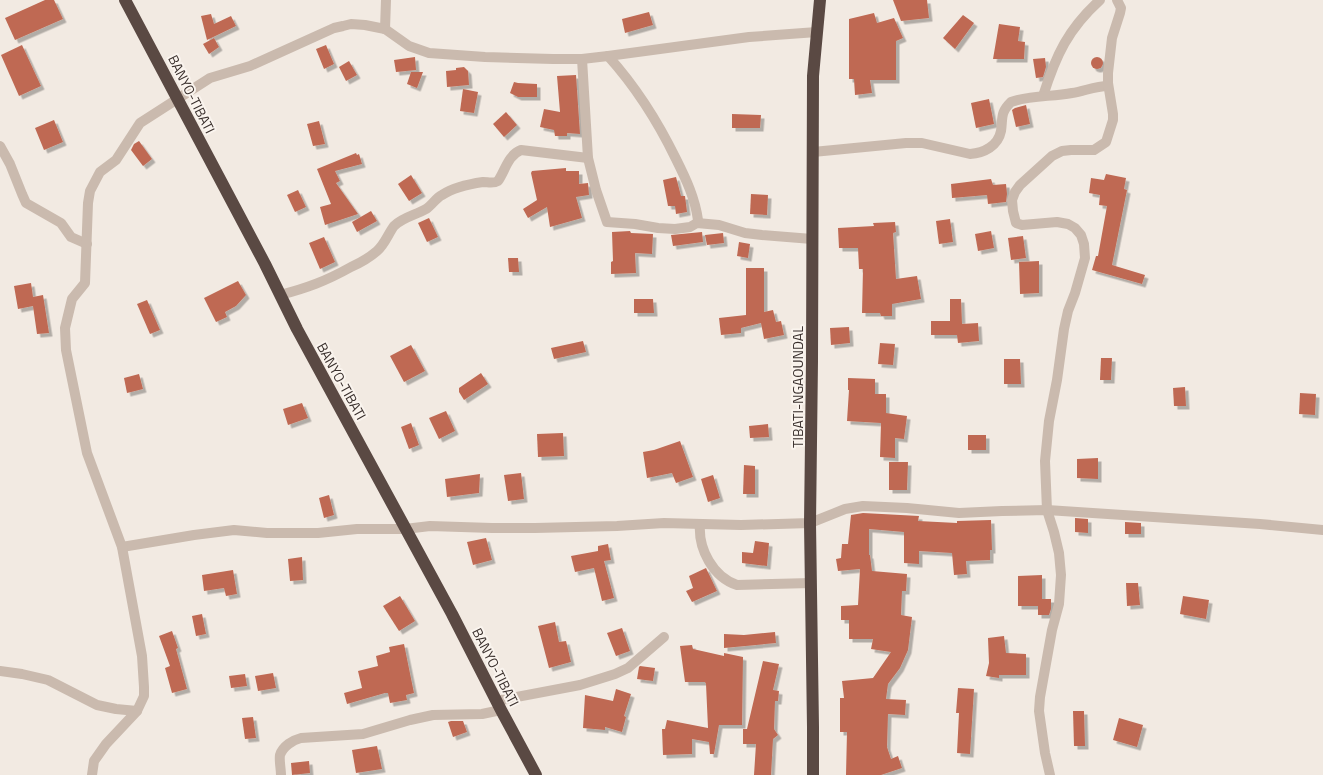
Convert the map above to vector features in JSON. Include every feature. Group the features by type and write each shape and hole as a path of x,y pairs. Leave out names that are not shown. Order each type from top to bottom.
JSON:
{"highway":[{"name":"BANYO-TIBATI","path":"125,0 178,97 303,342 452,614 498,706 536,775"},
{"name":"TIBATI-NGAOUNDAL","path":"813,775 810,523 813,76 820,0"}],"street":[{"path":"385,29 386,0"},
{"path":"1043,96 1055,60 1072,30 1100,0"},
{"path":"1050,775 1045,753 1040,711 1040,697 1052,630 1060,604 1061,575 1059,553 1047,510 1045,462 1049,421 1057,380 1064,329 1068,311 1085,258 1084,244 1081,235 1075,228 1068,224 1057,222 1022,225 1016,223 1012,211 1012,200 1020,185 1052,156 1062,151 1094,150 1106,142 1110,131 1113,114 1108,86 1108,73 1112,38 1121,8 1118,0"},
{"path":"92,775 94,761 106,744 136,711 144,696 144,668 122,547 87,452 66,350 65,328 72,299 85,283 88,203 90,191 100,172 116,160 140,123 178,97 210,78 250,66 334,28 350,24 385,29 409,46 429,53 485,57 582,59 749,37 817,32"},
{"path":"608,56 622,71 650,111 666,138 693,198 698,220 697,224"},
{"path":"582,59 588,158 596,190 607,222 675,229 690,227 697,224 719,225 745,233 762,236 812,239"},
{"path":"813,152 906,143 922,143 970,154 978,154 985,151 996,142 1001,131 1003,113 1011,102 1043,96 1071,94 1093,87 1108,86"},
{"path":"0,146 10,164 26,203 61,223 71,237 87,244"},
{"path":"280,295 311,287 335,276 377,252 382,247 394,227 401,220 426,210 441,196 449,191 470,184 485,182 495,183 498,181 509,161 517,151 521,150 588,158"},
{"path":"122,547 234,530 290,534 356,529 405,529 430,526 535,528 664,523 741,525 810,523 844,508 863,506 907,508 959,513 1047,510 1260,524 1323,530"},
{"path":"700,524 700,534 711,564 721,577 729,582 737,585 811,583"},
{"path":"281,775 280,755 285,747 294,740 301,738 363,734 410,720 434,715 482,714 498,706 580,685 615,674 628,668 664,638"},
{"path":"0,671 48,680 97,705 136,711"}],"building":[{"path":"45,0 54,0 63,19 15,40 5,18"},
{"path":"893,0 927,0 929,18 901,21"},
{"path":"649,12 653,25 625,33 622,19"},
{"path":"874,13 877,23 894,18 903,38 896,41 896,80 870,80 872,93 855,95 854,79 849,79 849,19"},
{"path":"211,14 214,24 231,16 236,26 207,40 201,16"},
{"path":"963,15 974,23 955,49 943,38"},
{"path":"999,24 1020,27 1018,41 1025,42 1024,59 993,59"},
{"path":"214,38 219,47 209,54 203,44"},
{"path":"22,45 41,86 19,96 1,55"},
{"path":"326,45 334,64 324,69 316,49"},
{"path":"415,57 416,70 396,72 394,60"},
{"path":"1097,57 1101,59 1103,63 1101,67 1097,69 1093,67 1091,63 1093,59"},
{"path":"1045,58 1046,67 1043,77 1036,78 1033,59"},
{"path":"349,61 357,75 346,81 339,67"},
{"path":"464,67 468,71 469,85 447,87 446,71"},
{"path":"411,72 423,72 417,88 407,84"},
{"path":"576,75 580,134 567,133 567,136 555,136 554,130 540,127 544,109 560,112 557,76"},
{"path":"514,82 537,84 537,97 518,97 510,93"},
{"path":"463,89 478,92 474,113 460,111"},
{"path":"989,99 994,124 976,128 971,103"},
{"path":"1026,105 1030,124 1016,127 1012,110"},
{"path":"506,112 517,125 504,137 493,124"},
{"path":"732,114 761,115 760,128 732,128"},
{"path":"54,120 63,142 44,150 35,128"},
{"path":"319,121 325,144 313,146 307,124"},
{"path":"139,141 152,159 143,166 131,150 134,144"},
{"path":"356,153 357,155 359,154 362,164 335,171 340,181 336,183 358,214 325,225 320,207 331,204 317,169"},
{"path":"566,168 566,171 579,171 579,184 588,183 589,195 576,197 582,218 550,227 547,207 528,218 523,209 537,200 531,173 532,171"},
{"path":"1106,174 1126,178 1124,189 1127,190 1112,265 1145,275 1142,284 1092,270 1096,256 1098,256 1107,206 1099,205 1100,195 1089,193 1091,178 1104,180"},
{"path":"411,175 422,193 409,201 398,184"},
{"path":"676,177 681,196 685,196 687,212 676,214 675,206 668,206 663,180"},
{"path":"991,179 993,185 1006,184 1006,202 988,204 987,195 952,198 951,184"},
{"path":"298,190 306,207 295,212 287,195"},
{"path":"751,194 768,195 767,215 750,214"},
{"path":"371,211 377,221 357,232 352,222"},
{"path":"429,218 438,237 427,242 418,223"},
{"path":"950,219 953,242 939,244 936,221"},
{"path":"895,222 896,232 893,233 896,279 917,276 921,299 892,304 892,316 881,316 880,313 862,313 863,269 859,269 858,248 839,248 838,228 874,226 873,223"},
{"path":"630,231 631,233 653,234 652,254 635,253 636,273 611,274 611,262 613,261 612,232"},
{"path":"991,231 994,248 978,251 975,234"},
{"path":"702,232 703,242 673,246 671,235"},
{"path":"723,233 724,243 707,245 705,235"},
{"path":"1023,236 1026,258 1011,260 1008,238"},
{"path":"324,237 335,262 320,269 309,243"},
{"path":"739,242 750,244 748,258 737,256"},
{"path":"508,258 518,258 519,272 509,272"},
{"path":"1039,261 1039,293 1020,294 1019,262"},
{"path":"746,268 764,268 764,312 773,310 776,322 781,321 784,335 764,339 761,323 741,328 741,333 721,335 719,318 746,315"},
{"path":"238,281 246,295 236,306 225,312 227,317 216,322 204,298"},
{"path":"31,283 33,297 43,295 49,333 37,334 33,306 18,309 14,286"},
{"path":"634,299 653,299 654,313 634,313"},
{"path":"950,299 961,299 962,324 978,323 979,341 958,343 957,335 931,335 931,321 950,321"},
{"path":"147,300 160,330 150,334 137,304"},
{"path":"849,327 850,343 831,345 830,328"},
{"path":"583,341 586,352 554,359 551,348"},
{"path":"880,343 895,344 893,365 878,364"},
{"path":"411,345 425,371 404,382 390,356"},
{"path":"1101,358 1112,358 1111,380 1100,380"},
{"path":"1004,359 1020,359 1021,384 1004,384"},
{"path":"481,373 488,384 464,400 459,392 459,388"},
{"path":"139,374 143,389 127,393 124,378"},
{"path":"848,378 875,379 875,394 886,394 886,413 907,416 904,439 895,438 895,458 880,457 881,423 847,421 849,390"},
{"path":"1185,387 1186,406 1174,406 1173,388"},
{"path":"1300,393 1316,394 1315,415 1299,414"},
{"path":"302,403 308,418 288,425 283,409"},
{"path":"446,411 455,431 439,439 429,418"},
{"path":"411,423 419,445 409,449 401,427"},
{"path":"768,424 769,437 750,438 749,426"},
{"path":"563,433 564,456 538,457 537,434"},
{"path":"968,435 986,435 986,450 968,450"},
{"path":"680,441 693,477 676,483 672,473 647,478 643,452 654,450"},
{"path":"1098,458 1098,479 1077,478 1077,459"},
{"path":"889,462 908,462 907,490 889,490"},
{"path":"744,465 755,466 755,494 743,494"},
{"path":"521,473 524,499 508,501 504,475"},
{"path":"480,474 479,493 447,497 445,479"},
{"path":"713,475 720,498 708,502 701,479"},
{"path":"329,495 334,515 324,518 319,498"},
{"path":"863,513 919,516 918,521 957,523 957,521 991,520 992,550 990,550 990,560 966,561 967,574 954,575 952,553 919,551 919,564 904,563 904,532 869,529 869,555 872,571 907,574 906,591 902,591 901,615 912,617 908,650 900,668 888,684 886,699 906,700 905,715 888,714 887,747 891,759 898,756 902,768 881,775 846,775 847,732 840,732 840,698 844,698 842,681 873,678 891,652 871,649 873,639 849,639 849,620 841,620 841,606 858,605 860,569 838,571 836,559 841,558 842,544 848,544 851,515"},
{"path":"1075,518 1088,519 1088,533 1075,532"},
{"path":"1125,522 1141,523 1141,534 1125,534"},
{"path":"486,538 492,560 473,565 467,542"},
{"path":"755,541 769,543 767,566 742,563 742,552 753,553"},
{"path":"608,544 611,560 604,561 614,598 602,601 594,568 575,572 571,556 598,551 598,546"},
{"path":"302,557 303,580 290,581 288,559"},
{"path":"706,568 717,591 692,602 686,591 693,588 689,576"},
{"path":"233,570 237,594 226,596 224,588 204,591 202,575"},
{"path":"1042,575 1042,599 1051,599 1051,609 1049,615 1038,615 1038,606 1018,606 1018,576"},
{"path":"1126,583 1138,583 1140,605 1127,606"},
{"path":"400,596 415,621 399,631 383,606"},
{"path":"1183,596 1209,600 1206,619 1180,614"},
{"path":"202,614 206,634 196,636 192,616"},
{"path":"555,622 559,642 566,641 571,662 549,668 538,626"},
{"path":"622,628 630,651 616,656 607,633"},
{"path":"172,631 178,648 176,649 187,689 172,693 165,668 170,666 159,636"},
{"path":"775,632 776,643 724,648 724,634 744,635"},
{"path":"1004,636 1006,653 1026,654 1026,675 999,675 999,678 986,676 989,663 988,638"},
{"path":"404,644 414,693 406,695 407,700 390,703 388,693 385,693 347,704 344,693 362,688 358,671 378,666 376,656 390,652 389,647"},
{"path":"692,645 693,649 724,656 724,653 743,657 742,725 719,725 714,754 710,754 709,742 692,739 692,754 663,755 662,729 665,729 667,720 708,728 705,682 685,682 680,646"},
{"path":"763,661 779,664 773,690 779,691 778,701 775,701 774,729 778,735 773,739 771,775 754,775 756,744 743,744 743,729 747,729"},
{"path":"640,666 655,668 653,681 637,679"},
{"path":"273,673 276,688 258,691 255,676"},
{"path":"245,674 247,686 231,688 229,676"},
{"path":"958,688 974,689 970,754 957,753 959,713 956,713"},
{"path":"616,689 631,694 624,716 626,717 622,732 605,727 605,730 583,728 585,695 613,701"},
{"path":"1073,711 1084,711 1085,746 1074,746"},
{"path":"253,717 256,738 245,739 242,718"},
{"path":"1119,718 1143,725 1137,747 1113,740"},
{"path":"463,721 467,732 453,737 448,722"},
{"path":"377,746 382,769 356,773 352,750"},
{"path":"309,761 310,773 292,775 291,763"}]}
